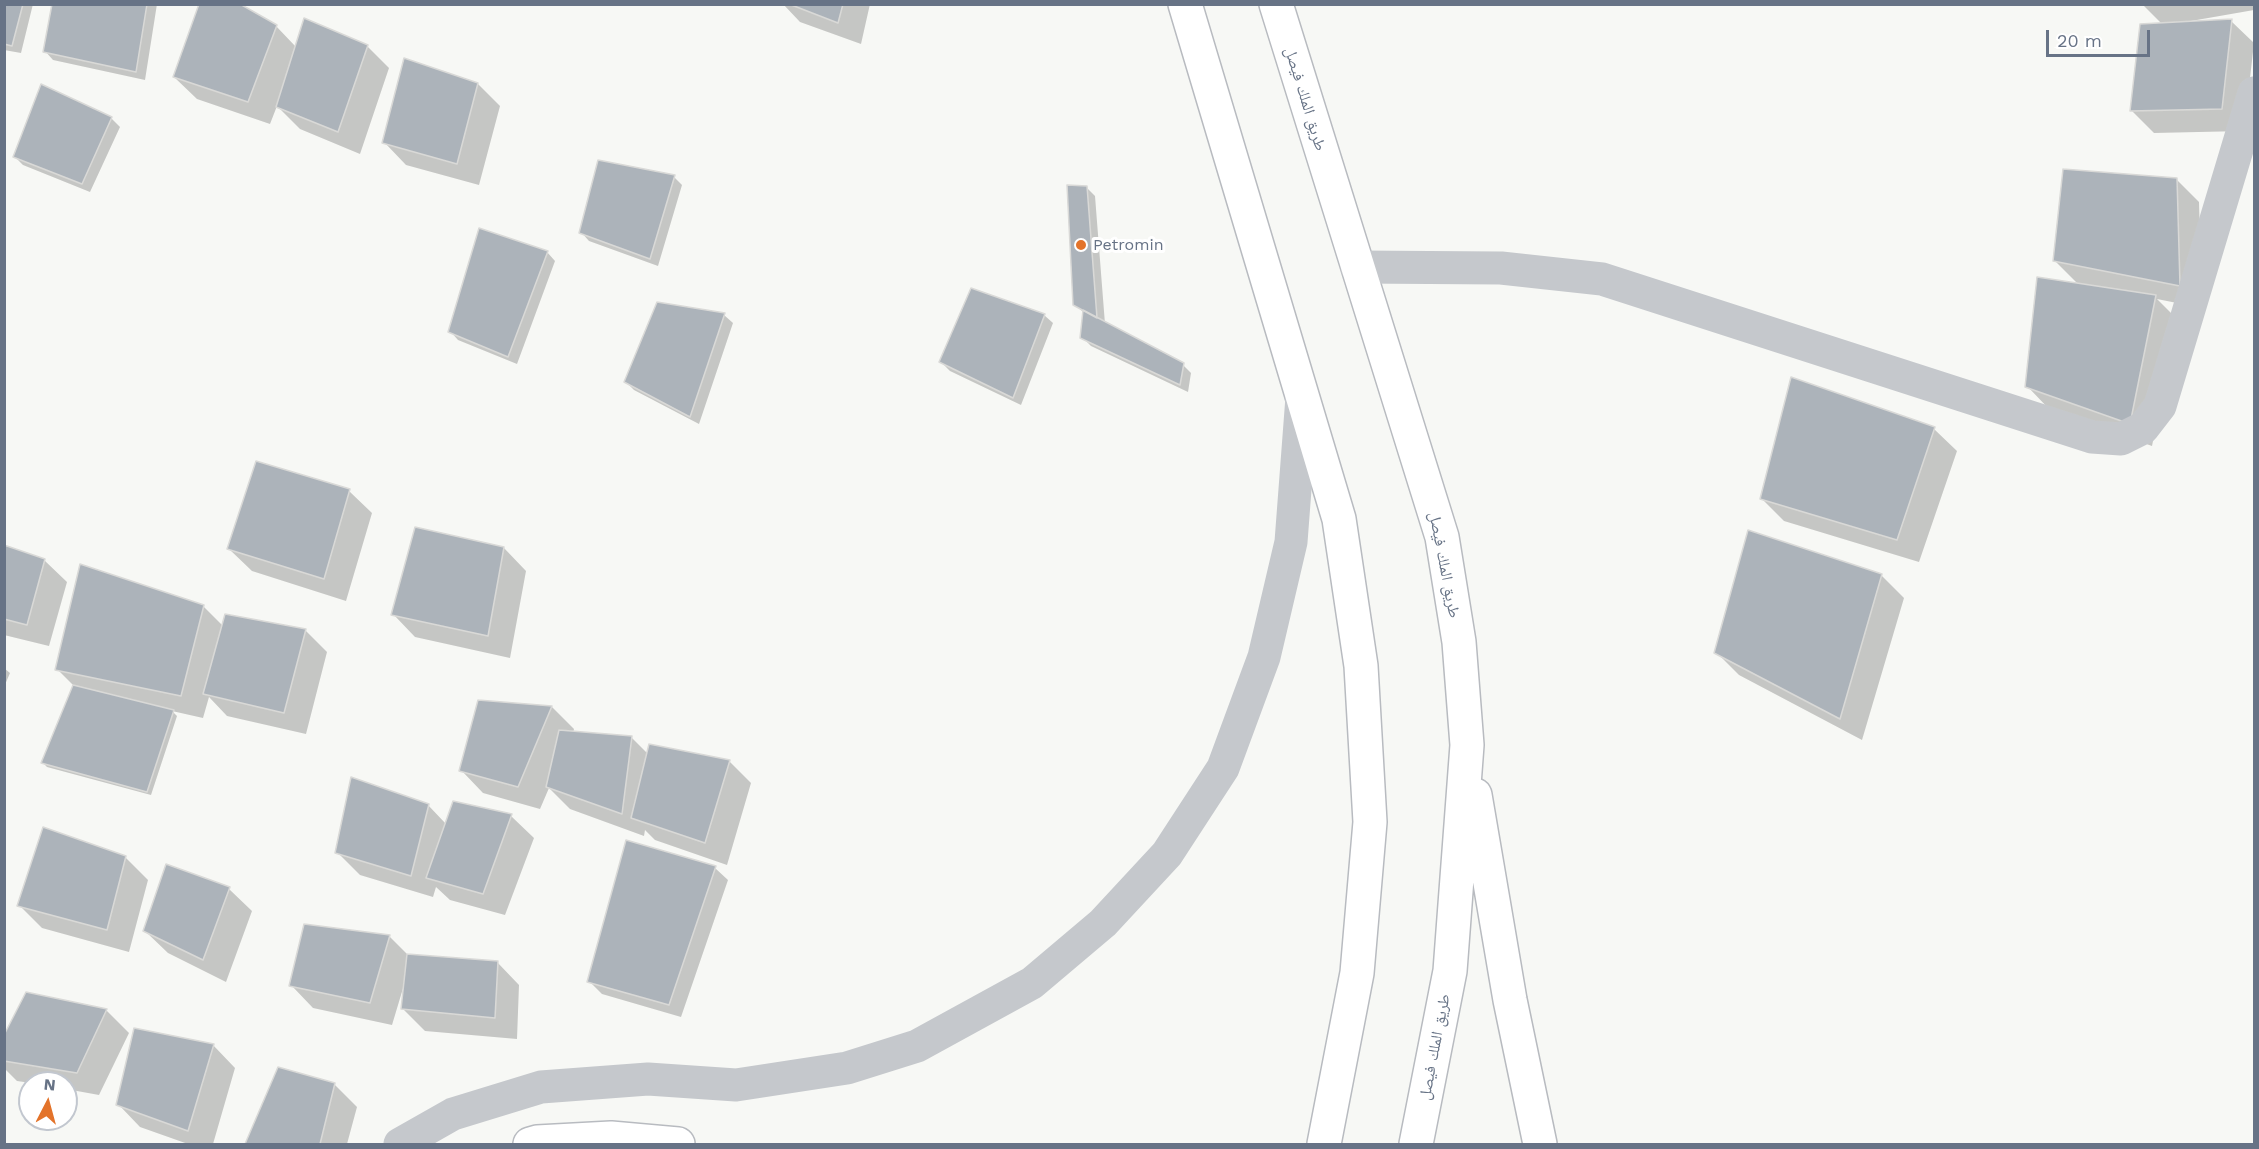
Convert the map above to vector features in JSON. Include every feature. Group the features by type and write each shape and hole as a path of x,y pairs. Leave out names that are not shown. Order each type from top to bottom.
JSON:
{"main road":[{"path":"1185,4 1339,519 1361,666 1370,822 1357,973 1324,1144"},
{"name":"طريق الملك فيصل","path":"1276,4 1442,537 1459,642 1467,745 1450,971 1416,1144"},
{"path":"1467,745 1510,1000 1540,1144"},
{"path":"530,1144 611,1138 678,1144"}],"street":[{"path":"1357,267 1501,268 1602,279 2092,437 2121,439 2143,428 2160,406 2254,93"},
{"path":"400,1144 453,1114 542,1087 648,1079 736,1085 847,1068 917,1046 1032,983 1103,923 1167,854 1223,768 1264,657 1291,542 1302,392"}],"building":[{"path":"4,4 23,4 12,46 4,44"},
{"path":"52,4 147,4 136,72 43,52"},
{"path":"199,4 240,4 277,25 248,102 173,77"},
{"path":"789,4 843,4 838,23"},
{"path":"304,18 368,45 338,132 276,107"},
{"path":"2232,19 2222,109 2130,111 2140,24"},
{"path":"404,58 478,83 457,164 382,143"},
{"path":"41,84 112,117 82,184 13,157"},
{"path":"598,160 675,175 650,259 579,233"},
{"path":"2063,169 2177,178 2180,286 2053,261"},
{"name":"Petromin","path":"1067,185 1087,186 1097,318 1073,305"},
{"path":"479,228 548,251 508,357 448,332"},
{"path":"2037,277 2156,295 2130,424 2025,387"},
{"path":"971,288 1045,314 1013,398 939,362"},
{"path":"657,302 725,313 690,417 624,382"},
{"path":"1083,310 1184,363 1180,385 1080,338"},
{"path":"1791,377 1935,427 1897,540 1760,499"},
{"path":"256,461 350,489 324,579 227,549"},
{"path":"415,527 504,547 488,636 391,615"},
{"path":"1748,530 1882,574 1840,719 1714,653"},
{"path":"4,545 45,559 27,625 4,619"},
{"path":"80,564 204,605 181,696 55,670"},
{"path":"225,614 306,629 284,713 203,694"},
{"path":"73,685 174,710 147,792 41,763"},
{"path":"478,700 552,706 518,787 459,771"},
{"path":"559,730 632,736 622,814 546,787"},
{"path":"649,744 730,760 705,843 631,818"},
{"path":"351,777 429,804 411,876 335,853"},
{"path":"453,801 512,814 483,894 426,878"},
{"path":"43,827 126,856 107,930 17,906"},
{"path":"626,840 716,866 669,1005 587,982"},
{"path":"166,864 230,887 203,960 143,931"},
{"path":"304,924 390,935 370,1003 289,986"},
{"path":"407,954 498,961 495,1018 401,1009"},
{"path":"26,992 107,1009 78,1071 4,1061 4,1035"},
{"path":"134,1028 214,1044 188,1131 116,1105"},
{"path":"278,1067 335,1083 320,1144 245,1144"}],"place":[{"name":"Petromin","path":"1081,245"}]}
